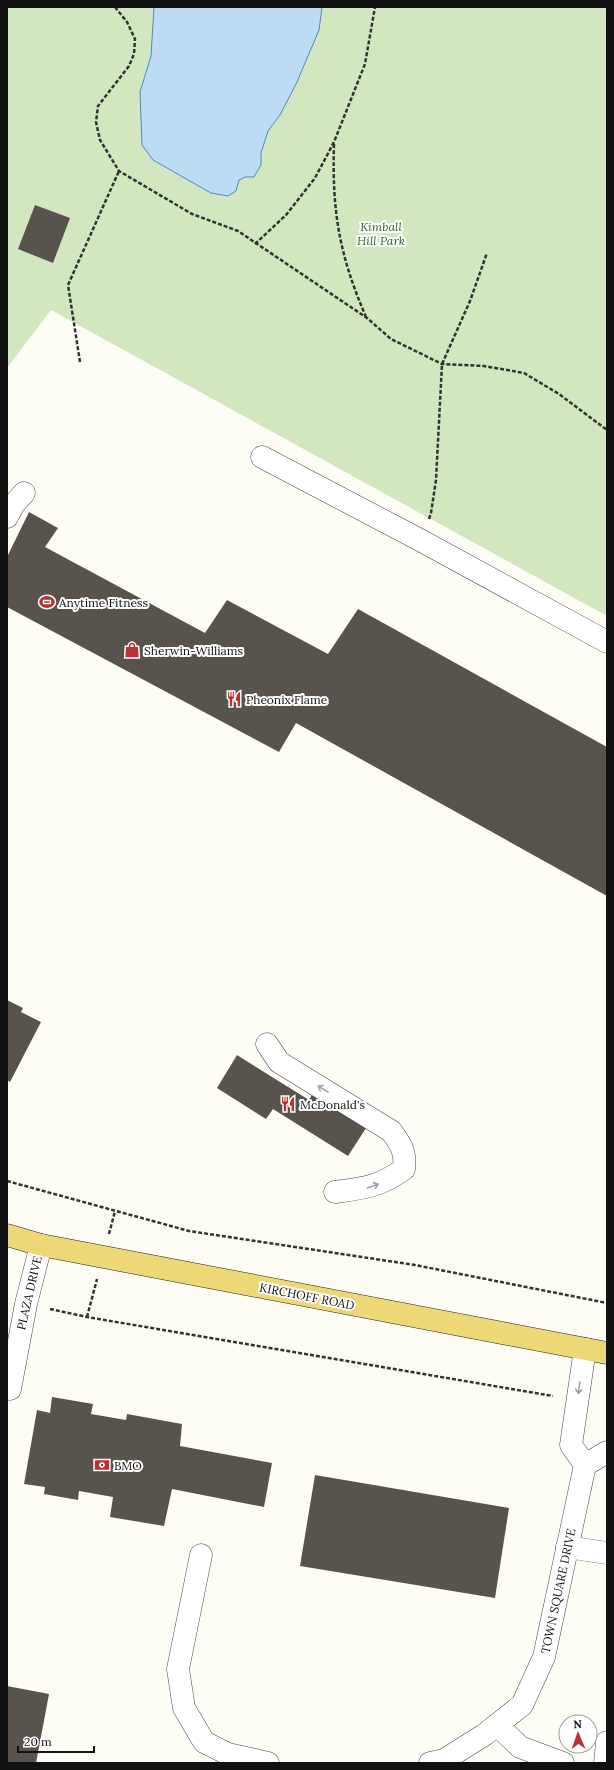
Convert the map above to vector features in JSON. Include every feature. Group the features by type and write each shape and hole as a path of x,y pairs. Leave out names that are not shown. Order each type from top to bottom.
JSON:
{"main road":[{"name":"KIRCHOFF ROAD","path":"7,1235 41,1244 607,1353"}],"street":[{"path":"262,457 420,540 607,642"},
{"path":"7,518 14,504 24,493"},
{"path":"268,1044 279,1062 392,1131 401,1144 405,1156 404,1168 394,1176 369,1188 335,1192"},
{"name":"PLAZA DRIVE","path":"10,1389 26,1304 41,1244"},
{"path":"585,1349 571,1445 585,1465 607,1452"},
{"name":"TOWN SQUARE DRIVE","path":"430,1763 444,1760 522,1705 544,1657 585,1465"},
{"path":"568,1547 607,1553"},
{"path":"201,1555 178,1669 184,1708 204,1742 228,1754 268,1763"},
{"path":"497,1724 520,1747 563,1763"},
{"path":"605,1763 607,1742"}],"path":[{"path":"115,7 127,22 135,39 134,54 129,66 98,106 96,122 100,140 119,171 192,214 238,231 255,244 367,318 391,339 442,364 484,366 524,373 559,394 607,430"},
{"path":"255,244 286,215 315,178 334,142 365,64 375,7"},
{"path":"334,142 333,178 337,228 348,273 367,318"},
{"path":"80,362 68,285 119,171"},
{"path":"420,540 431,513 436,480 442,364 470,301 487,253"},
{"path":"7,1181 189,1231 414,1265 607,1303"},
{"path":"87,1317 577,1400"}],"green space":[{"name":"Kimball Hill Park","path":"7,7 607,7 607,616 51,310 7,368"}],"water":[{"path":"154,7 322,7 319,30 297,82 280,115 268,131 261,153 261,165 254,177 245,177 239,180 236,191 228,196 211,193 153,160 142,145 140,92 151,56"}],"building":[{"path":"35,205 70,218 53,263 18,249"},
{"path":"29,512 58,528 45,547 205,633 227,600 328,654 358,609 607,747 607,896 296,723 279,752 7,607 7,557"},
{"path":"7,1000 23,1008 21,1012 41,1022 10,1082 7,1080"},
{"name":"McDonald's","path":"237,1055 309,1100 314,1091 368,1125 348,1156 273,1109 266,1119 217,1088"},
{"name":"BMO","path":"52,1397 93,1404 91,1414 126,1420 127,1414 182,1424 180,1446 272,1463 264,1507 172,1489 164,1526 110,1517 113,1497 79,1491 78,1500 44,1494 45,1487 24,1484 37,1410 50,1413"},
{"path":"315,1475 509,1508 495,1598 300,1566"},
{"path":"7,1686 49,1694 36,1763 7,1763"}],"place":[{"name":"Anytime Fitness","path":"47,602"},
{"name":"Sherwin-Williams","path":"132,650"},
{"name":"Pheonix Flame","path":"234,699"},
{"name":"McDonald's","path":"288,1104"},
{"name":"BMO","path":"102,1465"}]}
